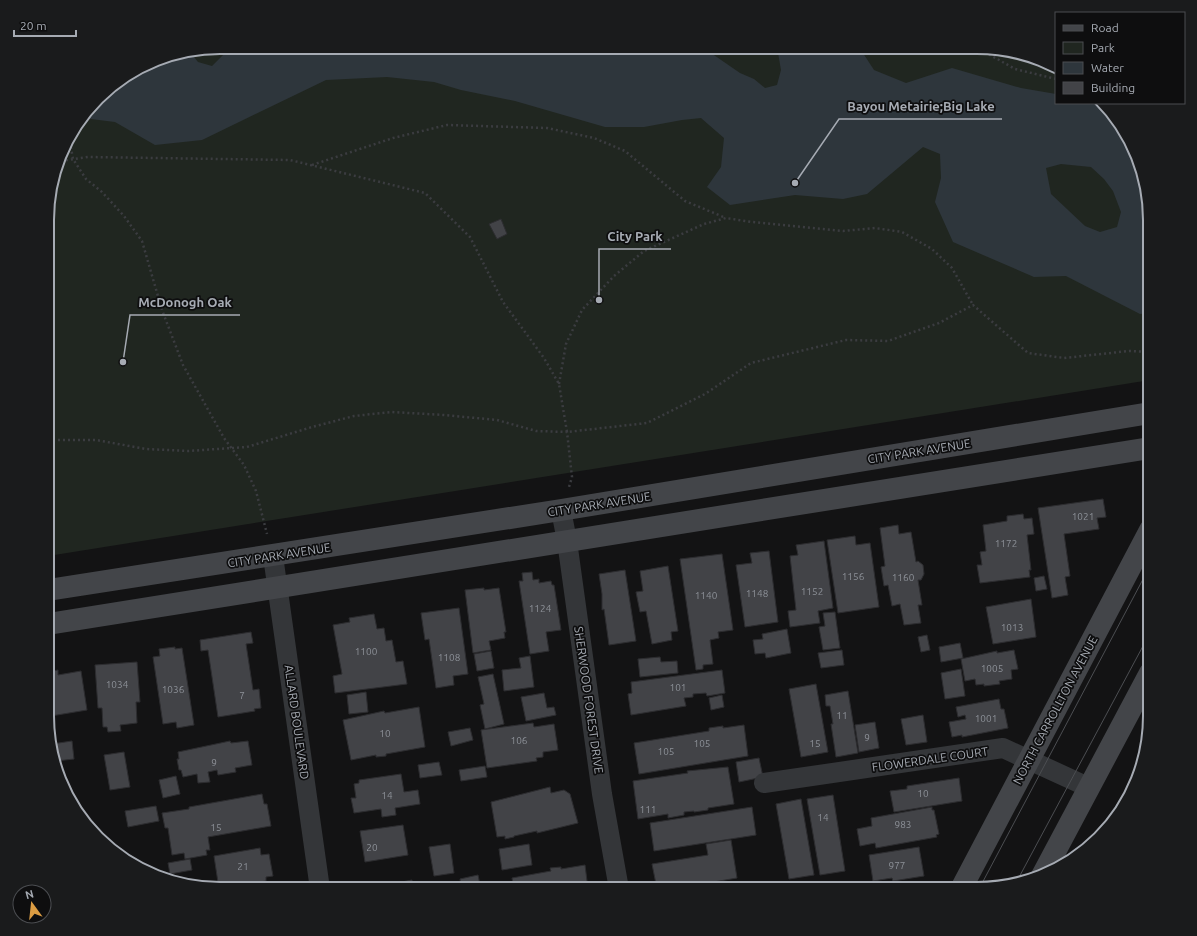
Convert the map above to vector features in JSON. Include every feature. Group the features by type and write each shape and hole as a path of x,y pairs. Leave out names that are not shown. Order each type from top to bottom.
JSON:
{"main road":[{"name":"CITY PARK AVENUE","path":"54,589 274,556 561,510 1143,414"},
{"path":"54,623 1143,449"},
{"name":"NORTH CARROLLTON AVENUE","path":"965,882 1143,543"},
{"path":"1050,865 1088,787 1143,686"}],"street":[{"name":"SHERWOOD FOREST DRIVE","path":"561,510 567,541 602,794 618,882"},
{"name":"ALLARD BOULEVARD","path":"274,556 319,882"},
{"name":"FLOWERDALE COURT","path":"764,783 1003,748 1088,787"}],"path":[{"path":"988,54 1015,69 1055,79"},
{"path":"312,165 393,138 447,125 547,128 594,138 625,151 685,201 726,218 843,231 875,228 902,232 932,249 952,268 973,305 1028,353 1064,358 1129,351 1143,352"},
{"path":"71,147 73,159 86,179 102,192 124,216 142,241 162,310 183,365 231,448 244,465 256,491 274,556"},
{"path":"65,160 88,157 290,160 425,193 470,237 503,302 544,358 559,384"},
{"path":"561,510 572,477 567,432 559,384 566,344 582,310 614,276 644,251 704,224 726,218"},
{"path":"54,440 96,440 146,449 188,452 247,447 354,416 392,412 497,420 536,431 567,432 647,423 705,394 751,363 846,340 888,341 939,323 973,305"}],"green space":[{"path":"198,55 999,55 1031,63 1055,73 1055,104 1095,104 1109,119 1126,146 1140,187 1143,209 1143,381 54,555 55,198 63,166 71,146 88,119 110,95 146,71 166,63"}],"water":[{"path":"224,54 712,54 740,73 754,79 765,88 777,85 781,70 778,54 864,54 874,70 906,83 952,68 1021,88 1055,94 1055,104 1095,104 1109,119 1126,146 1140,187 1143,209 1143,314 1140,314 1066,276 1034,277 953,242 935,202 941,178 940,154 923,147 867,194 843,199 795,195 730,205 707,187 721,167 724,138 701,118 644,127 605,127 515,101 461,90 434,82 387,77 326,80 202,140 155,145 115,122 88,119 110,95 146,71 166,63 193,56 198,62 212,66","holes":["1061,164 1091,167 1104,179 1113,191 1121,212 1117,227 1100,232 1085,226 1051,194 1046,168"]}],"building":[{"path":"501,219 507,234 497,239 489,224"},
{"path":"1103,499 1106,517 1097,518 1099,529 1064,534 1070,576 1065,577 1068,595 1052,598 1038,508"},
{"path":"1023,514 1024,519 1032,518 1034,534 1027,535 1031,570 1029,570 1030,577 980,583 977,565 982,565 980,552 986,551 983,525 1007,521 1007,516"},
{"path":"898,525 899,534 911,532 916,562 918,561 923,565 924,574 921,580 918,580 922,605 918,605 921,623 904,625 900,604 892,606 888,585 884,586 881,567 885,566 880,528"},
{"path":"855,536 856,545 870,543 879,607 838,613 827,540"},
{"path":"824,541 833,608 818,611 820,623 790,627 788,611 796,610 790,556 798,555 796,545"},
{"path":"769,551 778,622 745,627 736,565 752,563 750,553"},
{"path":"722,554 733,630 718,632 719,638 710,640 713,664 703,665 703,669 696,670 680,559"},
{"path":"668,566 678,631 671,632 672,640 652,644 646,611 640,612 636,592 643,591 640,571"},
{"path":"625,570 636,641 609,645 604,609 602,610 602,594 599,574"},
{"path":"532,572 533,580 539,579 539,583 551,581 552,585 554,585 561,630 546,632 549,651 530,654 519,581 523,581 522,573"},
{"path":"1044,576 1047,589 1036,591 1034,578"},
{"path":"484,588 484,590 499,588 506,632 504,632 505,638 489,641 491,650 473,653 465,590"},
{"path":"1031,599 1036,637 993,644 986,607"},
{"path":"459,608 468,674 453,676 454,685 436,688 429,639 425,640 421,613"},
{"path":"835,612 840,648 823,650 819,627 825,626 823,613"},
{"path":"374,614 377,629 384,628 386,641 392,640 396,662 403,661 407,684 335,693 333,676 342,674 333,625 350,622 349,618"},
{"path":"787,629 791,653 766,658 765,653 755,654 753,640 763,639 762,634"},
{"path":"251,632 253,643 246,644 253,690 259,689 261,708 254,709 255,711 218,717 208,650 201,651 200,640"},
{"path":"927,635 930,650 921,652 918,637"},
{"path":"960,643 963,658 941,662 939,647"},
{"path":"175,647 175,649 182,648 194,725 177,728 176,722 163,724 153,657 160,656 159,649"},
{"path":"842,650 844,665 821,668 818,653"},
{"path":"1014,650 1018,669 1011,670 1012,679 999,681 1000,684 984,686 984,684 976,685 975,679 965,681 961,659 997,651 997,653"},
{"path":"491,651 494,668 477,671 474,654"},
{"path":"530,656 534,687 504,691 502,670 521,668 519,658"},
{"path":"660,657 661,662 677,661 678,673 640,677 638,659"},
{"path":"137,662 140,702 136,702 137,723 120,725 121,731 108,732 107,727 103,727 102,708 98,708 95,665"},
{"path":"961,669 965,696 945,699 941,673"},
{"path":"58,670 58,675 81,671 87,710 54,716 54,671"},
{"path":"722,670 725,693 707,696 706,693 693,694 693,697 684,698 686,706 631,715 628,694 632,693 631,682"},
{"path":"493,674 504,724 485,729 480,705 484,704 478,677"},
{"path":"816,684 828,752 801,757 789,689"},
{"path":"848,691 858,753 836,757 830,706 826,706 825,695"},
{"path":"366,692 368,712 349,714 347,695"},
{"path":"544,693 547,708 554,707 556,715 526,721 521,697"},
{"path":"722,695 724,707 711,710 709,698"},
{"path":"999,699 1001,709 1004,709 1008,728 962,737 962,735 952,737 949,722 966,719 965,715 958,717 956,707"},
{"path":"419,707 425,747 386,754 386,756 376,757 376,755 351,760 343,720 384,711 385,713"},
{"path":"923,715 927,742 906,745 901,719"},
{"path":"875,722 879,748 859,752 855,725"},
{"path":"533,723 534,727 554,724 558,750 543,752 543,757 536,758 537,761 487,768 481,730"},
{"path":"744,725 748,756 639,774 634,743 709,731 709,728"},
{"path":"470,728 473,740 451,746 448,732"},
{"path":"72,741 74,759 60,761 56,743"},
{"path":"230,741 231,743 248,741 252,765 235,768 236,772 218,775 217,770 208,772 210,782 198,783 197,774 183,777 181,770 179,770 177,759 179,759 178,752"},
{"path":"124,752 130,787 110,790 104,755"},
{"path":"759,758 763,777 739,782 736,762"},
{"path":"439,762 442,775 420,778 418,765"},
{"path":"485,766 487,777 461,781 459,770"},
{"path":"728,767 734,804 708,808 708,810 684,812 684,815 668,818 668,814 638,819 633,781 688,773 687,771"},
{"path":"401,774 404,792 418,790 420,804 395,808 396,815 382,817 381,809 354,813 351,798 356,798 354,784 359,783 359,780"},
{"path":"176,776 180,794 163,798 159,780"},
{"path":"959,778 962,801 894,812 890,791 907,789 907,786"},
{"path":"550,787 551,793 564,790 570,794 578,823 505,839 505,836 497,837 491,802"},
{"path":"262,794 264,804 267,804 271,826 208,837 210,850 206,850 207,855 185,859 184,853 172,855 168,828 165,828 162,813"},
{"path":"833,795 845,871 820,875 807,799"},
{"path":"801,799 814,875 789,879 776,804"},
{"path":"156,806 159,821 128,827 125,811"},
{"path":"752,807 756,835 654,851 650,823"},
{"path":"932,807 939,834 936,835 937,837 876,848 875,843 860,846 857,829 872,826 871,818"},
{"path":"403,825 408,855 365,862 360,831"},
{"path":"731,840 737,878 713,882 656,882 652,864 708,855 706,844"},
{"path":"450,844 454,873 434,876 429,847"},
{"path":"529,844 532,865 502,870 499,849"},
{"path":"919,847 924,876 893,881 892,878 873,881 869,855"},
{"path":"260,848 261,855 269,854 273,876 266,877 266,881 260,882 218,882 214,856"},
{"path":"190,859 192,870 170,874 168,863"},
{"path":"585,865 587,882 513,882 512,878 551,871 550,868 561,867 561,869"},
{"path":"478,875 479,882 460,882 460,879"},
{"path":"412,880 412,882 402,882"}],"tram line":[{"path":"983,882 1143,579"},
{"path":"1020,876 1143,646"}],"place":[{"name":"Bayou Metairie;Big Lake","path":"795,183"},
{"name":"City Park","path":"599,300"},
{"name":"McDonogh Oak","path":"123,362"}]}
